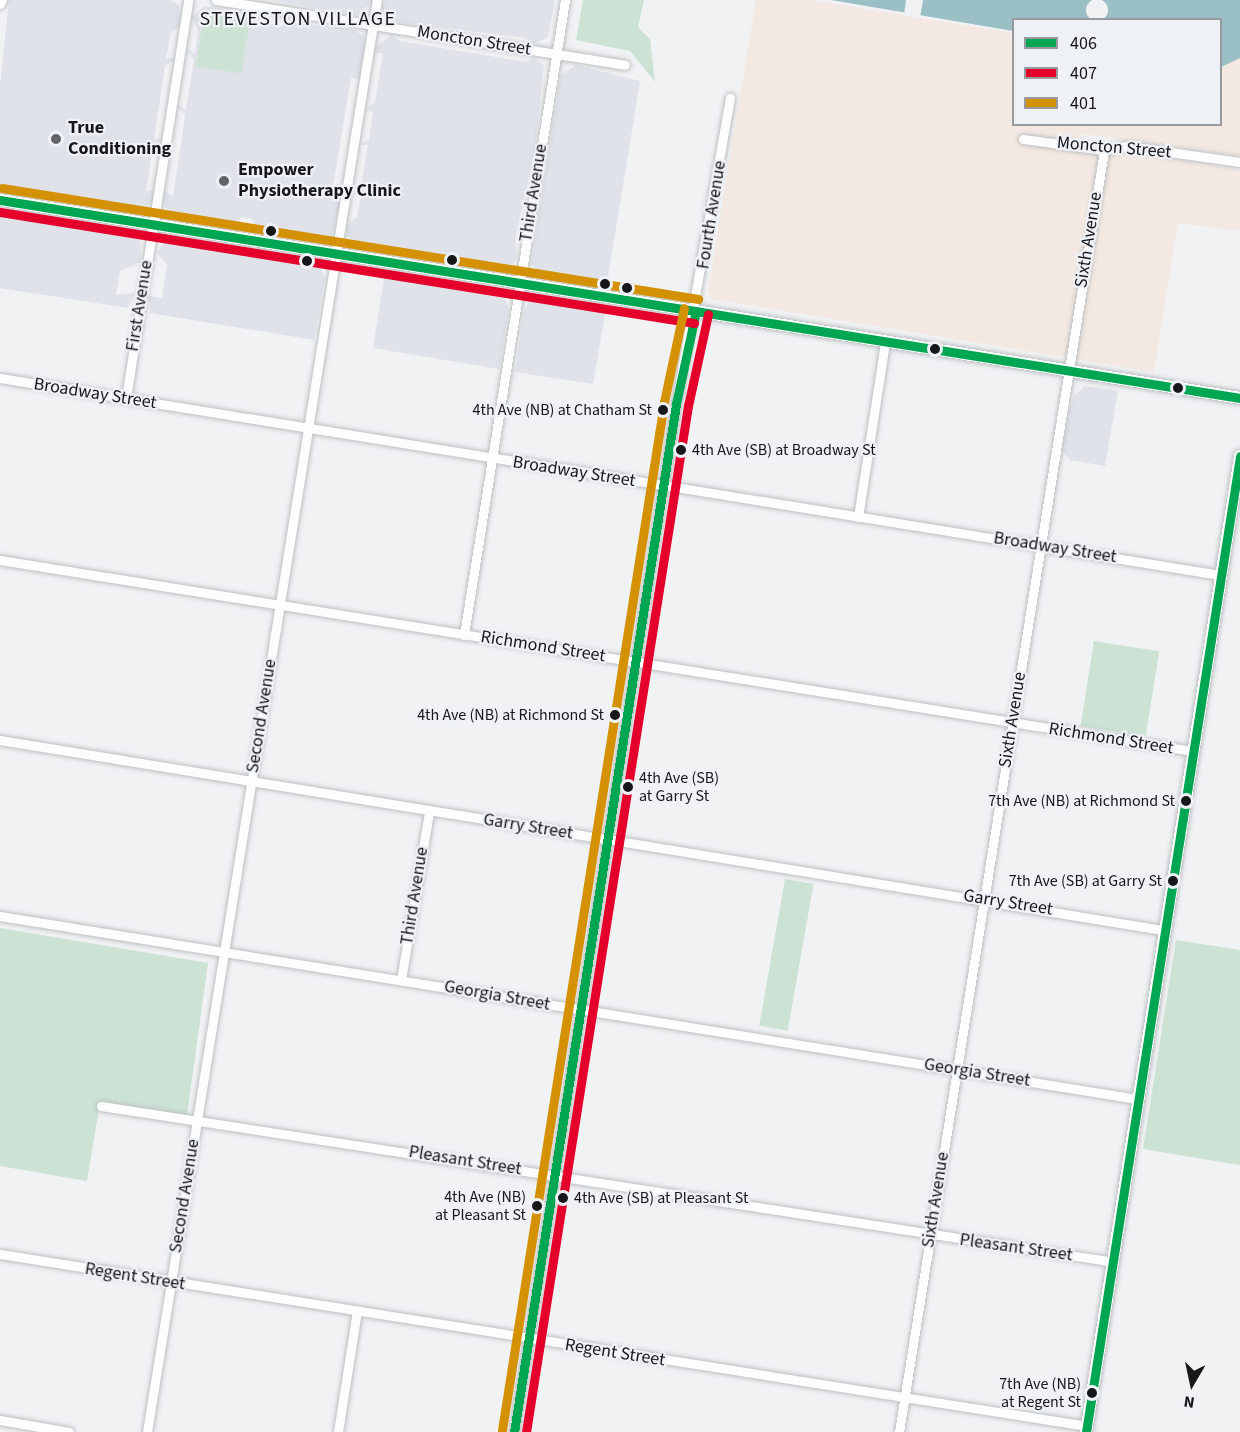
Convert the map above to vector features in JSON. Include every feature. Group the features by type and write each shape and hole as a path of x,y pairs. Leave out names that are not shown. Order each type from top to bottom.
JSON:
{"street":[{"name":"First Avenue","path":"126,398 188,0"},
{"name":"Moncton Street","path":"216,0 625,65"},
{"name":"Second Avenue","path":"147,1432 377,0"},
{"name":"Third Avenue","path":"464,634 565,0"},
{"name":"Fourth Avenue","path":"514,1432 664,486 696,312 730,98"},
{"name":"Moncton Street","path":"1023,139 1104,150 1127,146 1240,162"},
{"name":"Sixth Avenue","path":"899,1432 1104,150"},
{"path":"0,200 1240,398"},
{"path":"858,517 885,342"},
{"name":"Broadway Street","path":"0,378 492,460 1220,575"},
{"path":"1087,1429 1163,930 1240,456"},
{"name":"Richmond Street","path":"0,560 1192,751"},
{"name":"Garry Street","path":"0,740 251,783 984,899 1163,930"},
{"name":"Third Avenue","path":"401,980 429,812"},
{"name":"Georgia Street","path":"0,916 1137,1099"},
{"name":"Pleasant Street","path":"101,1106 555,1174 930,1235 1114,1262"},
{"name":"Regent Street","path":"0,1254 1087,1429"},
{"path":"338,1432 357,1310"},
{"path":"0,1420 69,1432"}],"shaded area":[{"path":"9,0 170,0 179,5 181,25 171,33 166,58 176,58 165,66 154,139 163,139 153,146 146,192 154,189 154,199 144,209 0,187 0,84"},
{"path":"272,0 372,0 373,1 358,15"},
{"path":"386,0 555,0 548,37 533,44 526,38 393,21 381,8"},
{"path":"756,0 811,0 1012,33 1012,126 1222,126 1222,67 1240,58 1240,156 1083,134 1080,154 1140,153 1240,170 1240,231 1178,223 1154,372 711,299 708,290"},
{"path":"204,6 256,14 278,28 286,23 331,26 355,30 365,38 360,79 351,78 332,192 341,202 331,239 257,229 252,219 242,217 233,225 176,216 164,206 165,191 173,196 185,116 177,105 186,110 194,60 187,49 195,54 198,31 192,17"},
{"path":"392,35 399,41 526,62 533,58 544,65 535,149 515,240 517,257 511,266 356,244 347,235 346,226 357,217 361,194 352,195 361,186 368,145 360,145 369,139 373,111 365,110 375,102 383,53 375,53 375,47"},
{"path":"576,65 640,81 607,284 541,274 531,264 561,75"},
{"path":"0,211 140,236 141,262 120,271 116,295 135,293 128,308 0,288"},
{"path":"166,240 319,265 325,277 314,340 150,313 149,296 162,298 167,264 157,253"},
{"path":"385,273 502,293 509,310 499,369 373,348"},
{"path":"540,297 606,308 593,384 515,372 524,311 530,300"},
{"path":"1085,386 1118,391 1105,466 1070,460 1061,450 1073,397"}],"green space":[{"path":"583,0 644,0 638,27 650,39 655,82 630,51 576,40"},
{"path":"204,15 249,22 241,74 196,66"},
{"path":"1094,641 1159,651 1146,736 1081,726"},
{"path":"785,879 814,884 788,1031 759,1026"},
{"path":"0,928 208,963 187,1116 100,1103 87,1181 0,1166"},
{"path":"1176,940 1240,950 1240,1165 1143,1149"}],"water":[{"path":"831,0 1240,0 1240,58 1222,67 1222,18 1012,18 1012,31"}],"pier":[{"path":"1097,-1 1105,2 1107,6 1105,18 1089,18 1086,10 1089,2"},
{"path":"906,0 923,0 920,18 904,15"}],"transit line":[{"name":"401","path":"2,188 698,299"},
{"name":"406","path":"0,200 1240,398"},
{"name":"407","path":"0,212 694,323"},
{"name":"401","path":"502,1430 664,402 684,308"},
{"name":"406","path":"514,1432 676,404 696,311"},
{"name":"407","path":"526,1432 688,406 708,314"},
{"name":"406","path":"1086,1432 1240,456"}],"place":[{"name":"True Conditioning","path":"56,139"},
{"name":"Empower Physiotherapy Clinic","path":"224,181"},
{"name":"4th Ave (NB) at Chatham St","path":"663,410"},
{"name":"4th Ave (SB) at Broadway St","path":"681,450"},
{"name":"4th Ave (NB) at Richmond St","path":"615,715"},
{"name":"4th Ave (SB) at Garry St","path":"628,787"},
{"name":"7th Ave (NB) at Richmond St","path":"1186,801"},
{"name":"7th Ave (SB) at Garry St","path":"1173,881"},
{"name":"4th Ave (SB) at Pleasant St","path":"563,1198"},
{"name":"4th Ave (NB) at Pleasant St","path":"537,1206"},
{"name":"7th Ave (NB) at Regent St","path":"1092,1393"}],"district":[{"name":"STEVESTON VILLAGE","path":"298,19"}]}
